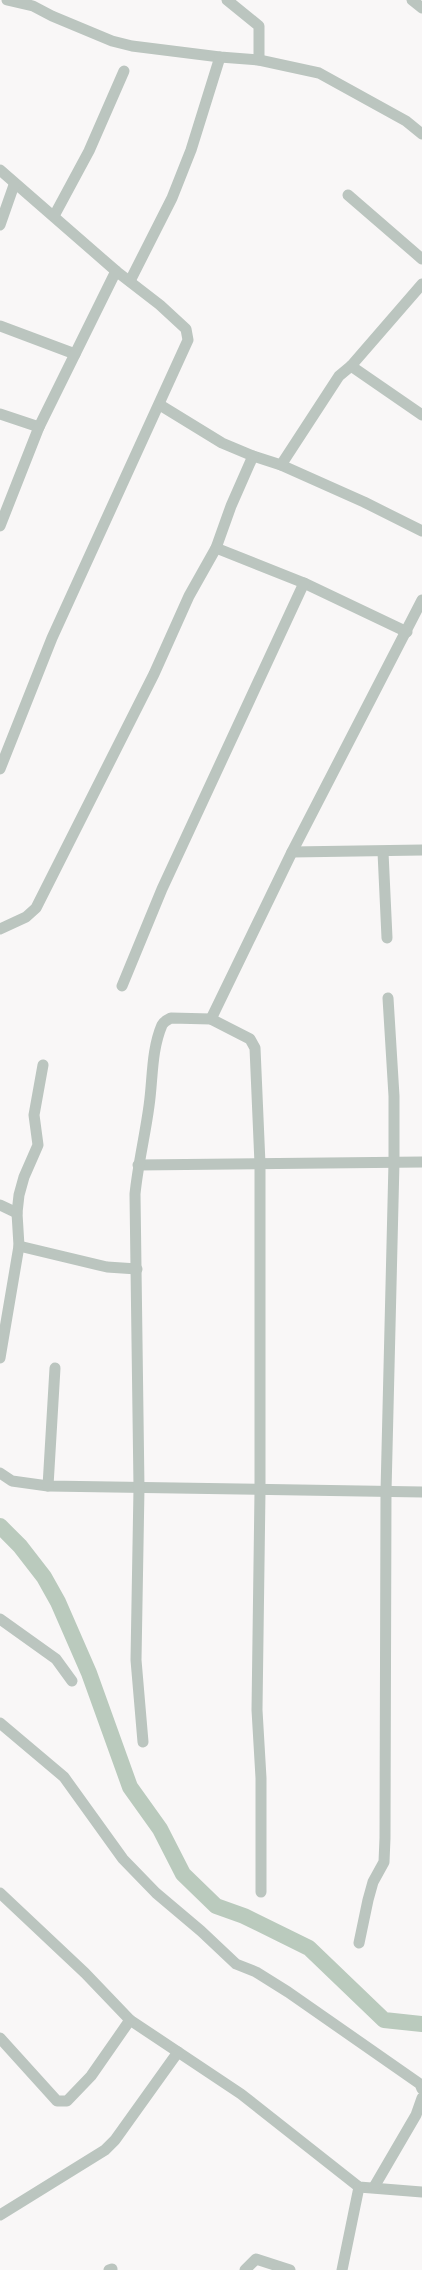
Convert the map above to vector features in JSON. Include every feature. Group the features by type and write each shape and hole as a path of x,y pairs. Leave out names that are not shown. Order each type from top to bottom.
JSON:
{"street":[{"path":"7,0 33,6 52,16 112,40 132,46 220,57 259,60 319,73 406,121 422,134"},
{"path":"227,0 259,26 259,60"},
{"path":"412,0 422,8"},
{"path":"130,281 172,198 191,150 220,57"},
{"path":"54,216 89,151 124,71"},
{"path":"0,170 14,185 54,216 116,271 160,305 186,329 189,334 188,340 160,405 52,638 0,769"},
{"path":"0,225 14,185"},
{"path":"348,195 422,259"},
{"path":"0,526 39,427 116,271"},
{"path":"281,465 333,384 351,366 422,284"},
{"path":"0,326 75,354"},
{"path":"351,366 422,415"},
{"path":"160,405 222,443 281,465 364,502 422,531"},
{"path":"0,414 39,427"},
{"path":"0,929 26,917 36,908 154,674 189,596 216,548 231,506 254,456"},
{"path":"216,548 304,583 407,632"},
{"path":"122,986 162,889 304,583"},
{"path":"210,1019 292,852 407,632 422,600"},
{"path":"292,852 383,852 422,850"},
{"path":"383,852 386,938"},
{"path":"359,1943 370,1894 384,1862 386,1492 394,1162 394,1096 388,998"},
{"path":"143,1742 136,1660 139,1488 137,1269 134,1211 138,1165 149,1108 152,1067 163,1023 171,1018 210,1019 250,1039 254,1044 260,1164 260,1491 257,1710 261,1778 261,1892"},
{"path":"0,1358 19,1246 17,1213 20,1187 38,1145 34,1115 43,1065"},
{"path":"138,1165 422,1162"},
{"path":"0,1205 17,1213"},
{"path":"19,1246 107,1267 137,1269"},
{"path":"48,1486 55,1368"},
{"path":"0,1473 12,1481 48,1486 260,1491 422,1492"},
{"path":"0,1619 56,1659 72,1681"},
{"path":"0,1723 64,1777 122,1859 156,1893 236,1964 256,1972 288,1992 421,2085"},
{"path":"0,1893 85,1973 130,2020 241,2094 359,2187 422,2192"},
{"path":"0,2038 57,2101 62,2102 67,2101 90,2076 130,2020"},
{"path":"0,2215 105,2150 115,2140 178,2052"},
{"path":"374,2187 416,2115 422,2098"},
{"path":"342,2270 359,2187"},
{"path":"245,2270 256,2259 290,2270"}],"waterway":[{"path":"0,1526 20,1546 44,1577 58,1602 89,1673 130,1787 160,1829 183,1874 216,1906 244,1916 309,1948 384,2020 422,2024"}]}
